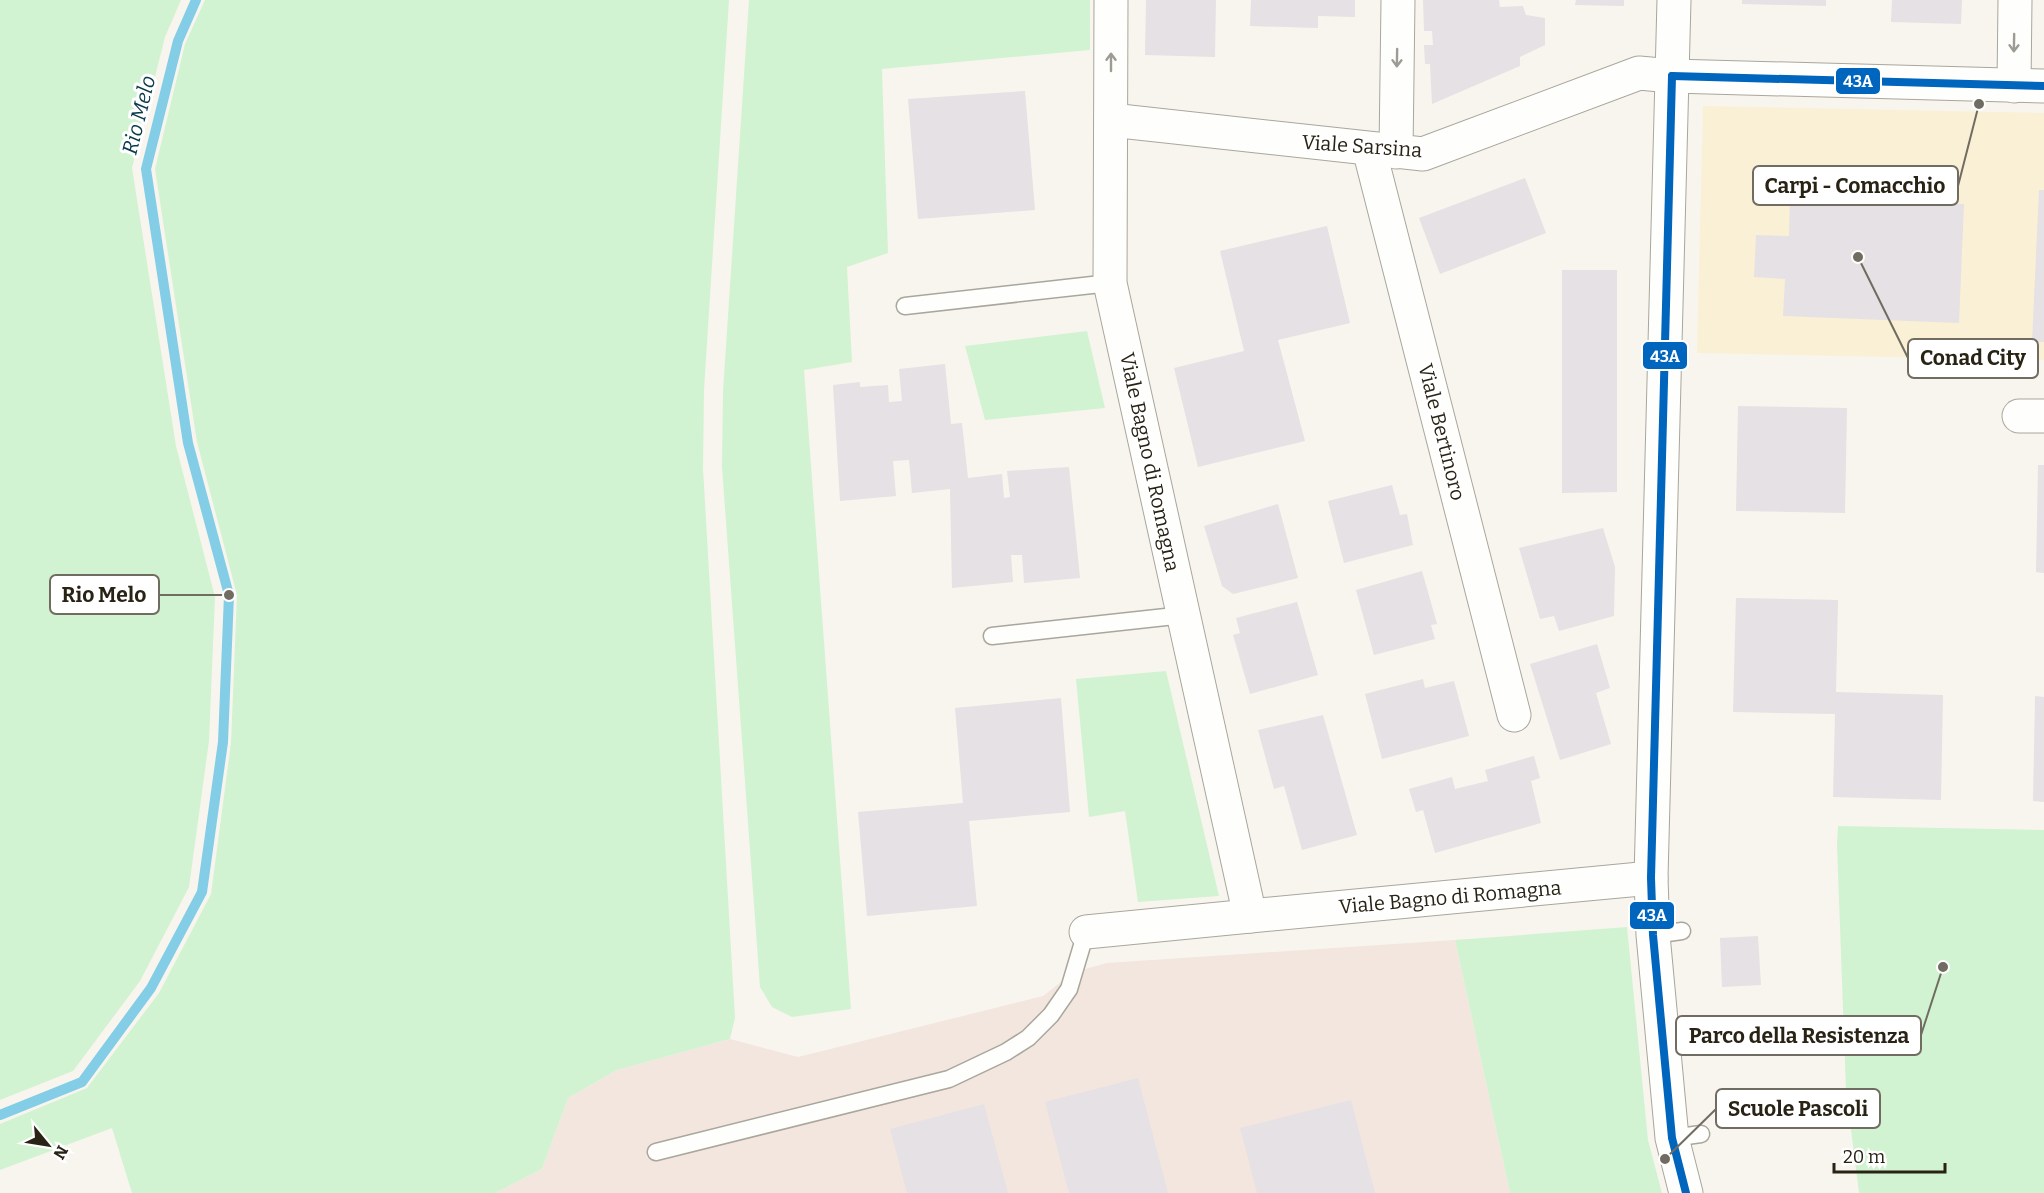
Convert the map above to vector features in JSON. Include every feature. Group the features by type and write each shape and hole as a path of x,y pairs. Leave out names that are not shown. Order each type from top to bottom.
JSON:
{"street":[{"name":"Viale Bagno di Romagna","path":"1111,0 1110,284 1250,916"},
{"name":"Viale Bertinoro","path":"1398,0 1382,151 1514,715"},
{"path":"1674,0 1651,878 1667,933 1686,1136 1686,1193"},
{"path":"2015,0 2029,86"},
{"name":"Viale Sarsina","path":"1111,120 1423,154 1639,73 1672,76 2029,86"},
{"name":"Viale Bagno di Romagna","path":"1086,932 1651,878"}],"lane":[{"path":"905,306 1110,284"},
{"path":"992,636 1184,615"},
{"path":"656,1152 949,1078 1006,1052 1028,1038 1051,1015 1069,989 1086,932"}],"shaded area":[{"path":"1703,106 2044,113 2044,360 1697,353"},
{"path":"1455,940 1510,1193 495,1193 542,1169 568,1098 617,1070 730,1039 798,1057 1043,996 1074,972 1107,963"}],"green space":[{"path":"0,0 181,0 165,37 132,168 176,446 215,597 209,741 189,887 140,981 73,1071 0,1100"},
{"path":"205,0 729,0 704,390 703,468 735,1018 730,1039 617,1070 568,1098 542,1169 495,1193 132,1193 112,1128 0,1170 0,1124 87,1088 159,993 211,894 231,743 237,595 197,442 155,169 185,44"},
{"path":"749,0 1090,0 1090,50 882,69 888,253 847,267 852,362 804,370 851,1009 792,1017 772,1007 760,987 722,467 723,391"},
{"path":"1087,331 1105,408 985,420 965,346"},
{"path":"1166,671 1219,896 1138,902 1125,811 1089,817 1076,679"},
{"path":"1838,826 2044,830 2044,1193 1859,1193 1846,1090"},
{"path":"1627,927 1648,1140 1662,1193 1510,1193 1455,940"}],"building":[{"path":"1146,0 1216,0 1215,57 1145,55"},
{"path":"1251,0 1355,0 1355,17 1318,16 1318,28 1250,26"},
{"path":"1423,0 1499,0 1500,7 1523,6 1526,15 1545,18 1545,45 1520,57 1520,66 1432,104 1430,64 1425,64 1424,45 1433,45 1432,31 1424,31"},
{"path":"1576,0 1624,0 1624,6 1575,5"},
{"path":"1742,0 1826,0 1826,6 1742,4"},
{"path":"1892,0 1962,0 1961,24 1891,22"},
{"path":"1025,91 1035,210 918,219 908,99"},
{"path":"1525,178 1546,233 1440,274 1419,218"},
{"path":"2039,190 2044,190 2044,342 2032,342"},
{"path":"1790,198 1964,204 1959,323 1783,316 1785,279 1754,277 1756,235 1789,236"},
{"path":"1327,226 1350,323 1278,340 1305,441 1198,467 1174,368 1244,351 1220,251"},
{"path":"1562,270 1617,270 1617,492 1562,493"},
{"path":"945,364 951,424 962,423 968,478 1002,474 1004,498 1010,497 1007,471 1069,467 1080,578 1024,583 1022,555 1011,555 1013,582 952,588 950,489 912,493 909,460 893,461 896,496 840,501 833,385 860,382 860,387 888,385 889,402 902,401 899,369"},
{"path":"1738,406 1847,408 1845,513 1736,511"},
{"path":"2038,465 2044,465 2044,573 2036,572"},
{"path":"1392,485 1400,515 1407,514 1413,545 1344,563 1328,501"},
{"path":"1278,504 1298,578 1233,594 1222,586 1204,526"},
{"path":"1603,528 1615,567 1614,616 1559,631 1554,616 1540,619 1519,548"},
{"path":"1422,571 1437,624 1431,625 1435,639 1374,655 1356,590"},
{"path":"1736,598 1838,600 1836,692 1943,695 1941,800 1833,797 1835,714 1733,712"},
{"path":"1297,602 1318,675 1250,694 1233,635 1240,633 1236,618"},
{"path":"1597,644 1610,688 1596,693 1611,744 1560,760 1530,664"},
{"path":"1423,679 1425,688 1454,681 1469,736 1382,759 1365,694"},
{"path":"2035,696 2044,697 2044,802 2033,801"},
{"path":"1061,698 1070,812 969,821 977,906 867,916 858,812 963,803 955,708"},
{"path":"1323,715 1357,835 1302,850 1284,786 1274,789 1258,730"},
{"path":"1534,756 1540,778 1531,781 1541,823 1435,853 1423,810 1416,812 1409,789 1452,777 1455,789 1488,781 1485,770"},
{"path":"1758,936 1761,985 1722,987 1720,938"},
{"path":"1138,1078 1168,1193 1069,1193 1045,1102"},
{"path":"1351,1100 1375,1193 1257,1193 1240,1128"},
{"path":"984,1104 1008,1193 907,1193 890,1129"}],"waterway":[{"name":"Rio Melo","path":"0,1115 82,1082 151,988 202,892 223,742 229,595 188,443 146,169 178,41 196,0"}],"transit line":[{"name":"43A","path":"1672,76 1651,878 1653,935 1672,1138 1686,1193"},
{"name":"43A","path":"1672,76 2044,86"}],"place":[{"name":"Carpi - Comacchio","path":"1979,104"},
{"name":"Conad City","path":"1858,257"},
{"name":"Rio Melo","path":"229,595"},
{"name":"Parco della Resistenza","path":"1943,967"},
{"name":"Scuole Pascoli","path":"1665,1159"}]}
